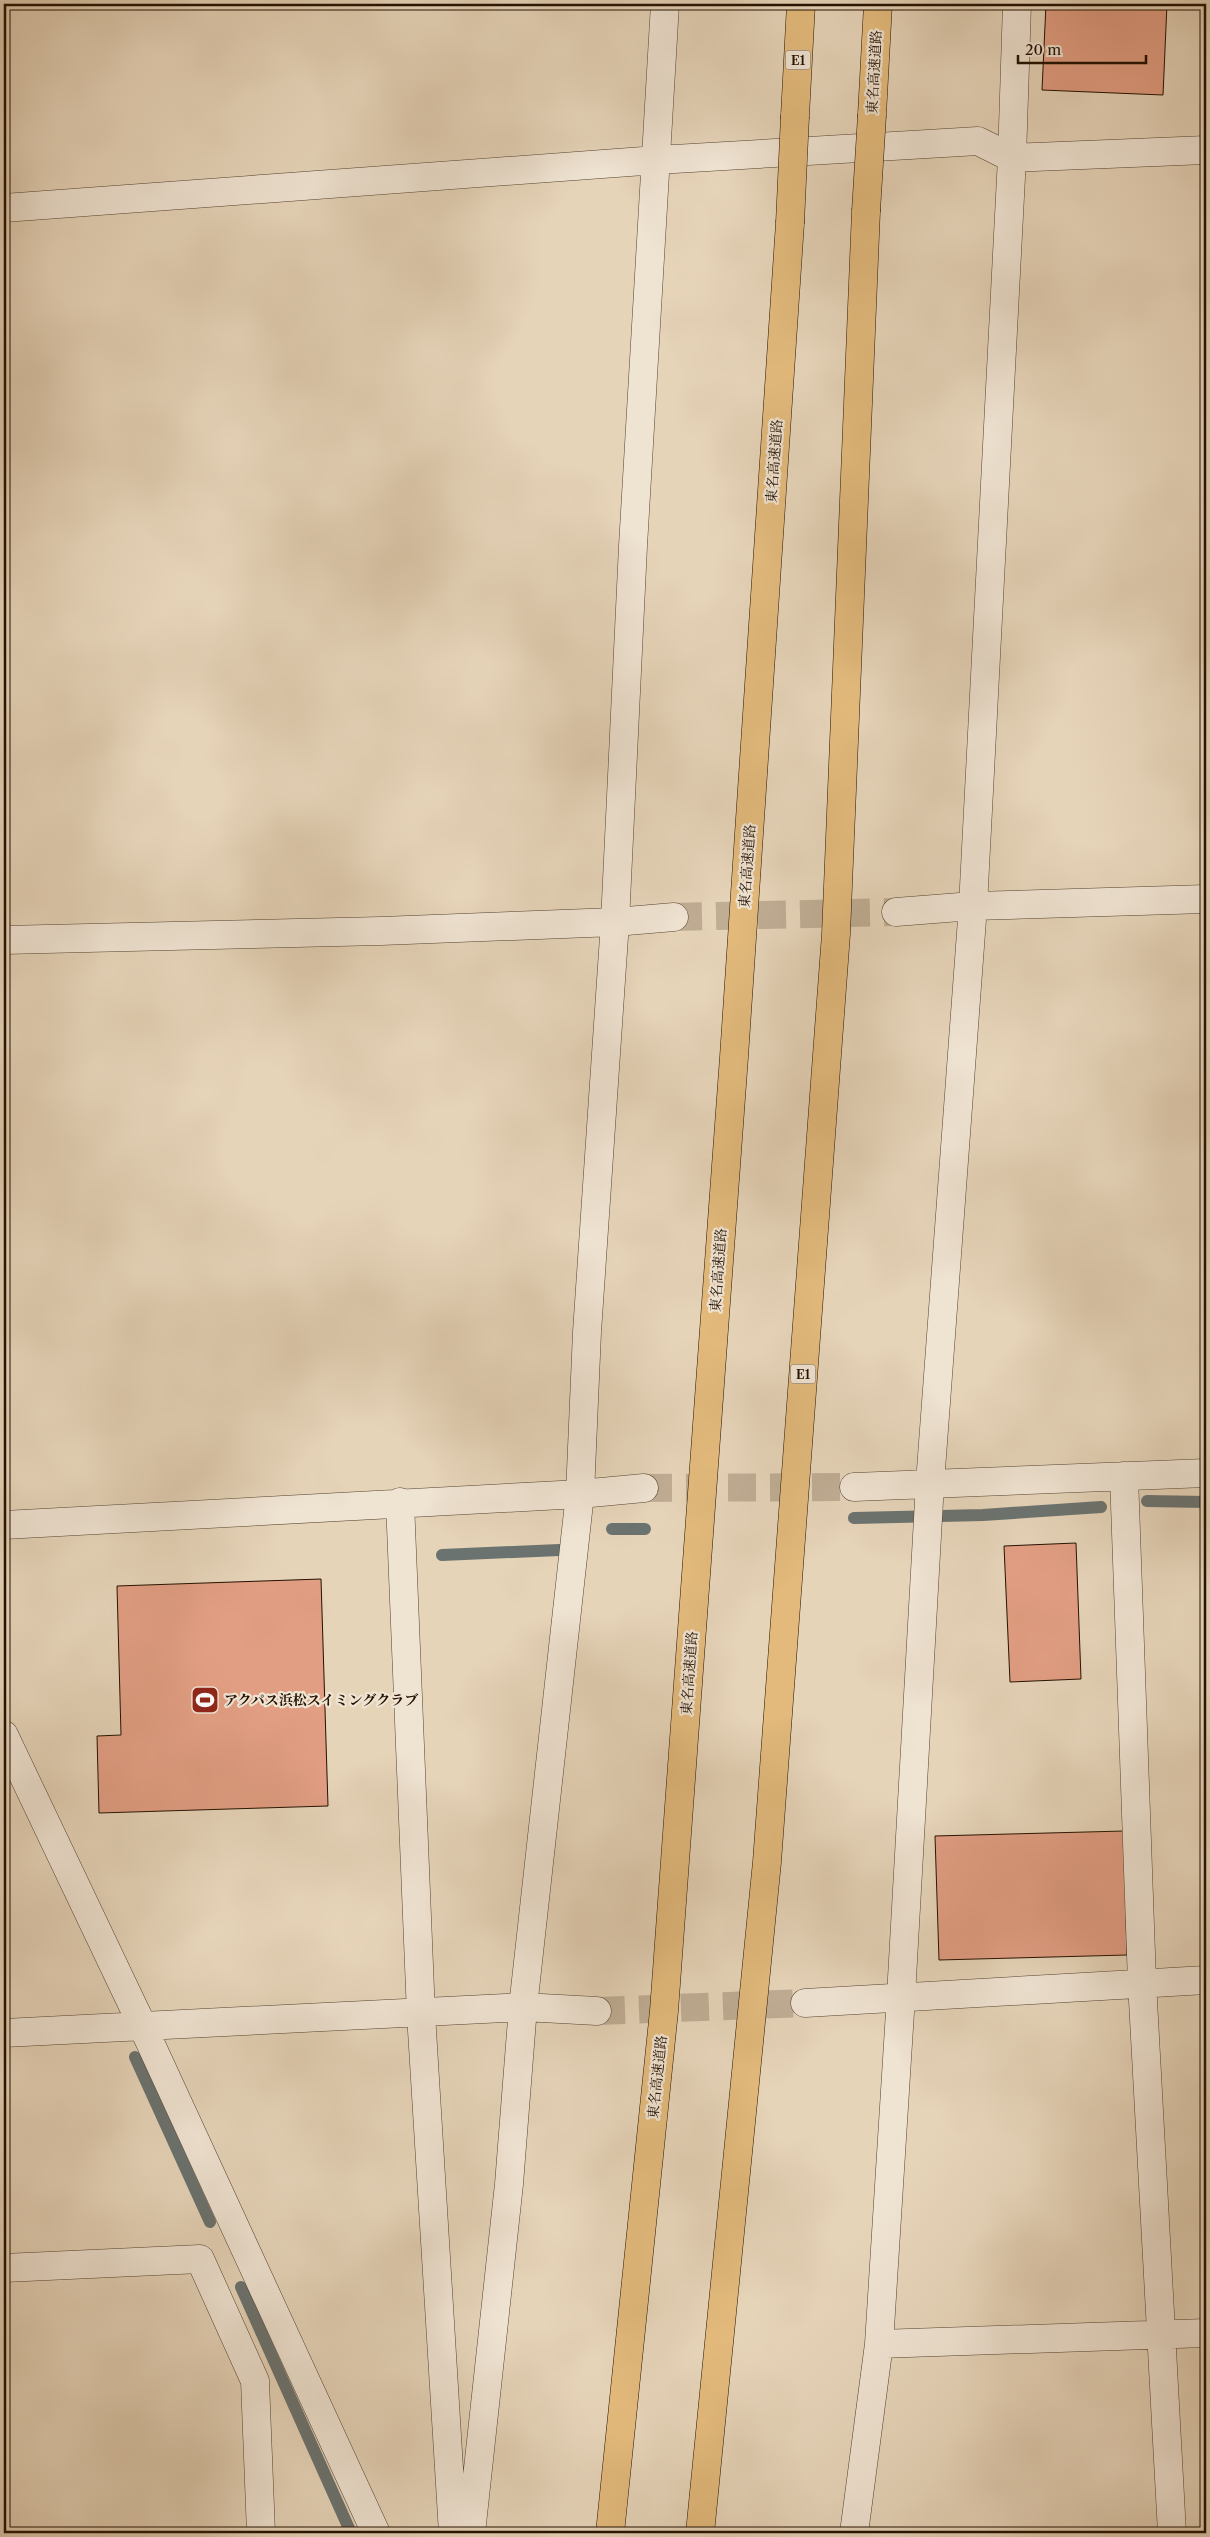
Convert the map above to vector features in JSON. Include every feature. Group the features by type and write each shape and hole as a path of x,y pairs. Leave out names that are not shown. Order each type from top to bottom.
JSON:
{"highway":[{"name":"東名高速道路","path":"610,2533 664,2011 734,1057 790,223 801,4"},
{"name":"東名高速道路","path":"700,2533 767,1862 836,934 866,211 878,4"}],"street":[{"path":"471,2533 509,2184 523,2007 580,1494 587,1332 615,922 633,546 665,4"},
{"path":"854,2533 878,2344 901,1996 930,1483 973,906 1012,158 1017,4"},
{"path":"4,208 657,160 978,141 1012,158 1206,150"},
{"path":"896,912 973,906 1206,898"},
{"path":"4,940 381,931 615,922 674,916"},
{"path":"854,1487 1206,1473"},
{"path":"1124,1476 1142,1982 1172,2533"},
{"path":"4,1525 400,1502 580,1494 644,1488"},
{"path":"400,1502 421,2014 453,2533"},
{"path":"4,1735 142,2025 376,2533"},
{"path":"805,2003 1142,1982 1206,1980"},
{"path":"4,2033 142,2025 421,2014 523,2007 597,2011"},
{"path":"4,2268 200,2259 255,2381 261,2533"},
{"path":"878,2344 1206,2333"}],"building":[{"path":"1046,4 1167,4 1163,95 1042,90"},
{"path":"1076,1543 1081,1679 1010,1682 1004,1546"},
{"path":"321,1579 328,1806 99,1813 97,1736 121,1735 117,1586"},
{"path":"1124,1831 1127,1955 939,1960 935,1836"}],"waterway":[{"path":"1147,1501 1206,1502"},
{"path":"854,1518 983,1515 1101,1507"},
{"path":"612,1529 645,1529"},
{"path":"442,1555 559,1550"},
{"path":"135,2057 210,2222"},
{"path":"241,2287 351,2533"}],"tunnel":[{"path":"674,917 896,912"},
{"path":"644,1488 854,1487"},
{"path":"597,2011 805,2003"}],"place":[{"name":"アクパス浜松スイミングクラブ","path":"205,1700"}]}
